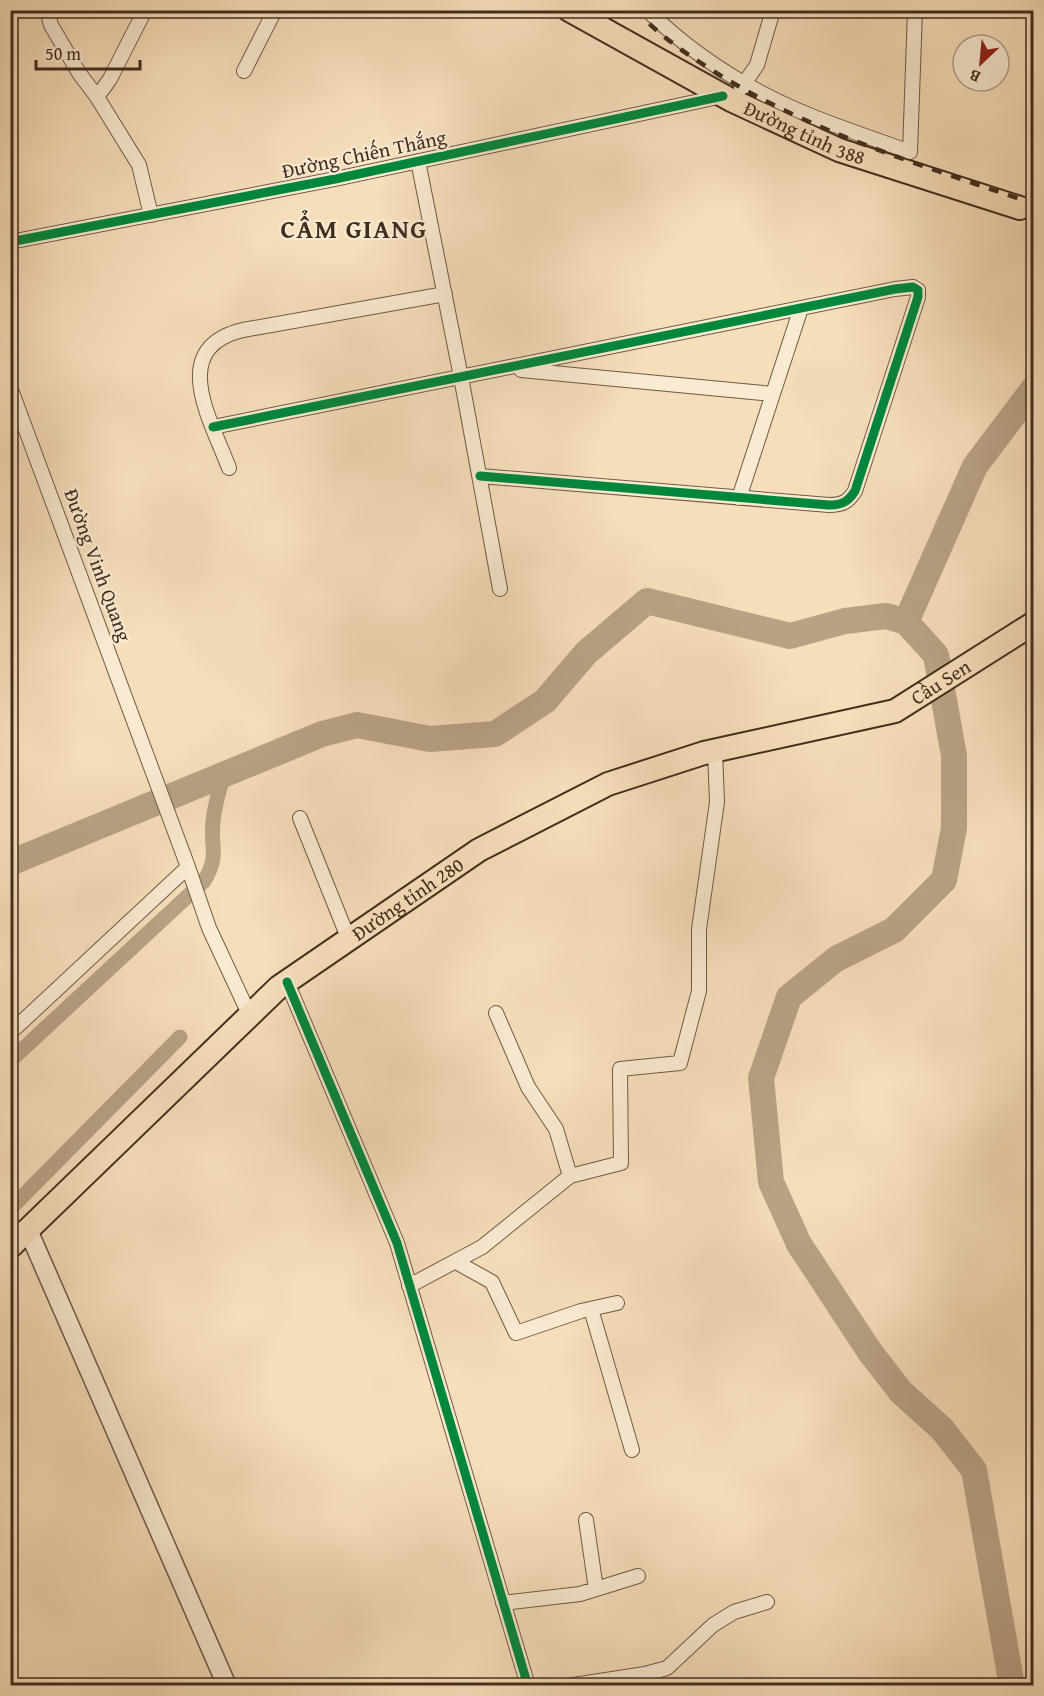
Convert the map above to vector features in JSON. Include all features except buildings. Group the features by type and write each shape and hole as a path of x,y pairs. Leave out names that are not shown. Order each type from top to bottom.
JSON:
{"main road":[{"name":"Đường tỉnh 388","path":"569,10 727,98 839,150 1020,208"},
{"name":"Cầu Sen","path":"897,710 983,653 1034,623"},
{"name":"Đường tỉnh 280","path":"10,1247 287,982 479,850 608,784 715,751 897,710"}],"street":[{"path":"47,10 51,25 79,74 97,97 138,165 151,215"},
{"path":"97,97 110,79 145,10"},
{"path":"244,71 275,10"},
{"path":"647,10 669,32 690,48 745,83 815,118 910,152 915,10"},
{"path":"727,98 745,83 757,65 773,10"},
{"name":"Đường Chiến Thắng","path":"10,242 727,98"},
{"path":"418,161 500,589"},
{"path":"213,427 895,289 913,287 918,290 918,297 866,459 850,499 838,505 480,477"},
{"path":"229,468 198,383 203,358 208,348 218,339 243,330 445,294"},
{"path":"739,498 801,308"},
{"path":"506,368 773,394"},
{"name":"Đường Vinh Quang","path":"10,387 209,928 250,1016"},
{"path":"409,1286 482,1246 570,1176 621,1163 620,1069 680,1063 699,991 699,929 717,802 715,751"},
{"path":"300,818 349,940"},
{"path":"10,1033 188,867"},
{"path":"287,982 397,1243 528,1686"},
{"path":"496,1013 528,1087 556,1129 570,1176"},
{"path":"28,1230 227,1686"},
{"path":"456,1262 492,1282 516,1333 617,1303"},
{"path":"591,1309 632,1450"},
{"path":"586,1520 596,1589"},
{"path":"503,1603 564,1596 638,1576"},
{"path":"567,1686 645,1674 667,1668 713,1625 734,1612 767,1602"}],"waterway":[{"path":"906,622 975,466 1034,388"},
{"path":"10,863 322,734 357,725 430,739 495,734 545,701 586,653 647,601 790,636 845,621 886,616 906,622 936,655 954,756 954,828 944,880 894,930 836,959 789,997 761,1078 771,1182 799,1244 870,1352 901,1392 942,1429 974,1470 1012,1686"},
{"path":"10,1061 204,881 212,864 213,821 224,775"},
{"path":"10,1209 180,1037"}],"railway":[{"path":"635,10 665,37 696,60 755,96 794,115 872,148 1034,204"}],"cycle path":[{"path":"10,242 335,179 723,96"},
{"path":"213,427 895,289 913,287 918,290 918,297 855,491 850,498 841,503 829,505 480,476"},
{"path":"287,982 397,1243 528,1686"}],"district":[{"name":"CẨM GIANG","path":"354,229"}]}
